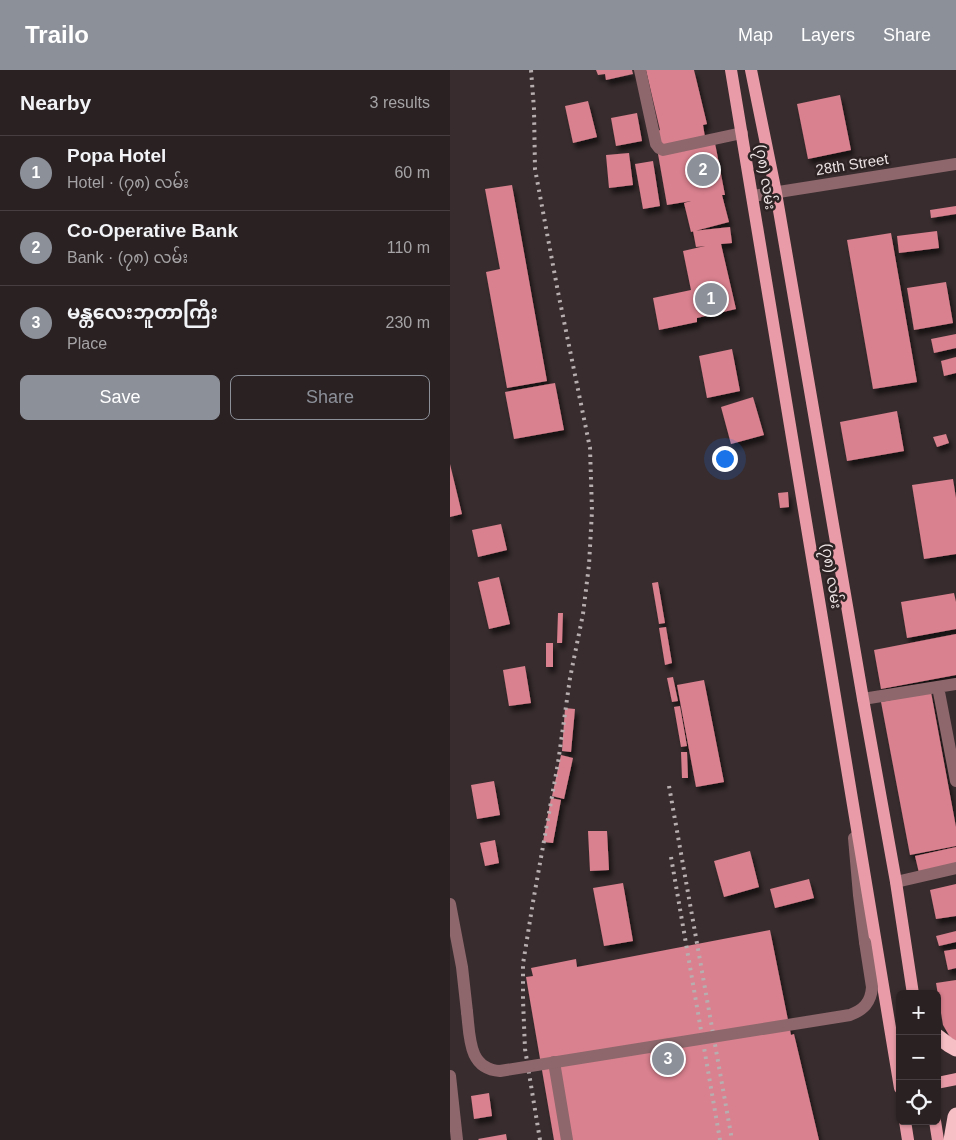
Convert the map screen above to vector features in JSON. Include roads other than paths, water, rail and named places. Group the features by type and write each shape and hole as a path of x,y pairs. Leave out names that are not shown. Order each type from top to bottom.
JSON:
{"highway":[{"path":"941,1039 956,1048"},
{"path":"951,1140 954,1117 956,1115"}],"main road":[{"name":"(၇၈) လမ်း","path":"731,70 899,1080"},
{"name":"(၇၈) လမ်း","path":"752,70 776,193 896,882 912,990"},
{"path":"941,1082 956,1079"},
{"path":"906,1125 908,1140"},
{"path":"936,1125 938,1140"}],"street":[{"path":"640,70 656,144 659,148 663,150 742,133"},
{"name":"28th Street","path":"753,196 956,164"},
{"path":"863,699 956,684"},
{"path":"938,687 956,781"},
{"path":"450,904 462,968 473,1054 477,1061 491,1070 500,1071 850,1015 865,1008 872,994 854,840 856,821"},
{"path":"896,882 956,868"},
{"path":"554,1062 567,1140"},
{"path":"450,1076 457,1140"}],"railway":[{"path":"531,70 535,169 590,448 592,511 589,565 583,614 570,678 558,763 523,964 525,1049 540,1140"},
{"path":"669,786 732,1140"},
{"path":"671,857 720,1140"}],"place":[{"name":"Co-Operative Bank","path":"703,170"},
{"name":"Popa Hotel","path":"711,299"},
{"name":"မန္တလေးဘူတာကြီး","path":"668,1059"}]}
